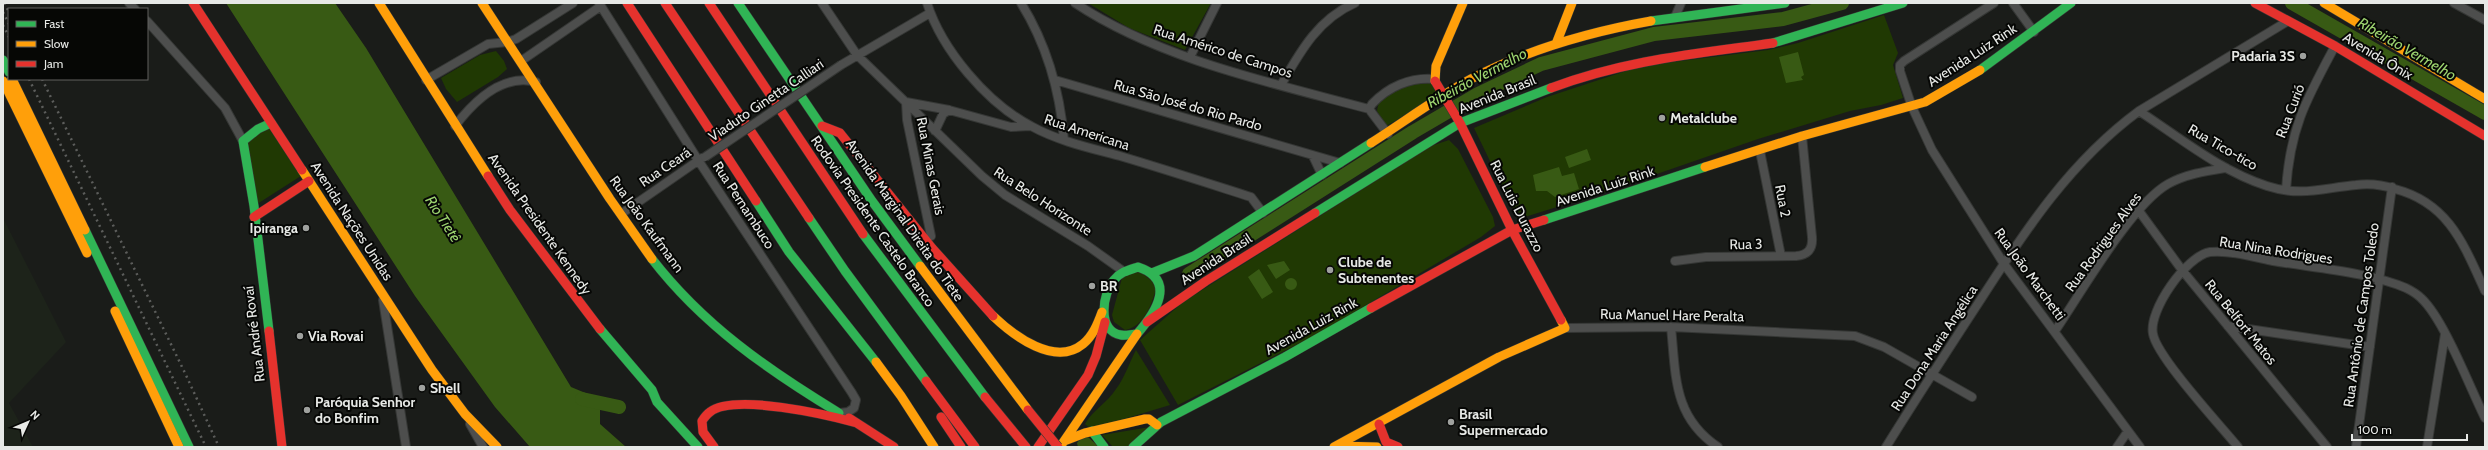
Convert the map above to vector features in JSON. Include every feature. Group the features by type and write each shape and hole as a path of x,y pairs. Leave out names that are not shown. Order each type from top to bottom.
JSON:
{"main road":[{"name":"Avenida Nações Unidas","path":"193,3 432,370 465,414 497,447"},
{"name":"Avenida Presidente Kennedy","path":"379,3 455,126 554,271 652,390 657,402 698,447"},
{"name":"Rua João Kaufmann","path":"482,3 507,42 536,82 621,214 668,278 718,330 798,388 894,447"},
{"path":"627,3 790,252 815,288 897,389 934,447"},
{"path":"663,3 841,264 975,447"},
{"name":"Rodovia Presidente Castelo Branco","path":"709,3 852,218 929,325 1026,447"},
{"name":"Avenida Marginal Direita do Tiete","path":"738,3 872,201 1028,410 1061,445"},
{"path":"1434,79 1436,66 1463,3"},
{"path":"1556,44 1572,3"},
{"name":"Avenida Brasil","path":"1061,445 1158,305 1161,294 1159,282 1152,273 1181,262 1263,213 1470,80 1506,62 1556,44 1676,17 1785,3"},
{"name":"Avenida Brasil","path":"1147,322 1206,281 1460,124 1574,80 1611,68 1656,58 1781,42 1903,3"},
{"name":"Avenida Ônix","path":"2255,3 2335,46 2485,136"},
{"name":"Avenida Ônix","path":"2324,3 2485,98"},
{"name":"Avenida Luiz Rink","path":"1133,447 1158,425 1512,230 1760,151 1802,136 1912,107 1980,70 2034,32 2069,4"},
{"path":"3,60 8,70"},
{"name":"Rua Luis Durazzo","path":"1434,79 1460,124 1512,230 1565,328"},
{"path":"12,80 189,447"},
{"path":"3,81 179,447"},
{"path":"243,141 258,129 271,124"},
{"path":"822,126 840,133 941,260 1001,324 1019,338 1048,350 1068,351 1086,341 1102,312 1109,290 1123,271 1138,267 1152,273"},
{"name":"Rua André Rovaí","path":"243,141 254,217 282,447"},
{"path":"254,217 309,181"},
{"path":"1102,312 1105,322 1116,333 1127,335 1137,334"},
{"path":"1038,447 1088,375 1096,356 1105,322"},
{"name":"Rua Manuel Hare Peralta","path":"1335,446 1379,424 1487,363 1544,335 1565,328"},
{"path":"890,332 891,342 961,447"},
{"path":"652,390 662,398 709,447"},
{"path":"714,447 705,438 701,424 703,418 712,409 725,405 791,409 857,423"},
{"path":"1061,445 1092,431 1145,419 1149,419 1158,425"},
{"path":"1379,424 1381,434 1386,442 1398,447"},
{"path":"1092,431 1104,447"},
{"path":"1335,446 1377,447"}],"street":[{"path":"426,80 474,50 496,42 507,42 573,3"},
{"name":"Rua Belo Horizonte","path":"822,3 857,55 982,176 1005,195 1088,246 1123,271"},
{"name":"Rua Americana","path":"927,3 930,13 945,40 970,76 995,101 1030,126 1064,140 1251,197 1263,213"},
{"path":"1021,3 1028,15 1055,80 1064,140"},
{"name":"Rua Américo de Campos","path":"1075,3 1104,21 1190,57 1280,85 1369,109"},
{"path":"1190,57 1217,3"},
{"path":"1280,85 1312,35 1336,13 1355,3"},
{"path":"1676,17 1681,3"},
{"name":"Rua João Marchetti","path":"1994,3 1901,64 1900,71 1912,107 1932,150 2004,264 2056,330 2140,447"},
{"path":"2013,3 2034,32"},
{"path":"2454,3 2485,20"},
{"path":"521,61 600,5"},
{"name":"Rua Pernambuco","path":"600,5 702,158 855,397 856,403 852,410 840,413"},
{"name":"Viaduto Ginetta Calliari","path":"702,158 841,65 930,13"},
{"name":"Rua Dona Maria Angélica","path":"1886,447 2004,264 2066,178 2096,146 2138,111 2288,21"},
{"name":"Rua André Rovaí","path":"148,22 225,108 243,141"},
{"name":"Rua Curió","path":"2286,190 2289,155 2295,129 2311,90 2335,46"},
{"path":"1388,134 1369,109 1379,98 1401,84 1422,78 1434,79"},
{"path":"455,126 470,107 503,83 519,79 536,82"},
{"name":"Rua São José do Rio Pardo","path":"1055,80 1340,163"},
{"path":"906,102 949,110 1011,127 1030,126"},
{"name":"Rua Minas Gerais","path":"906,102 907,120 931,236"},
{"path":"935,131 943,114 949,110"},
{"name":"Rua Tico-tico","path":"2138,111 2226,168 2267,186 2286,190 2319,192 2362,184 2392,188 2424,199 2444,216 2462,241 2485,291"},
{"name":"Rua 3","path":"1675,261 1706,257 1804,255 1813,245 1802,136"},
{"name":"Rua 2","path":"1760,151 1781,256"},
{"path":"1314,156 1322,175"},
{"name":"Rua Ceará","path":"621,214 702,158"},
{"name":"Rua Rodrigues Alves","path":"2056,330 2139,211 2167,184 2194,174 2226,168"},
{"name":"Rua Antônio de Campos Toledo","path":"2356,447 2392,188"},
{"name":"Rua Belfort Matos","path":"2139,211 2182,270 2327,447"},
{"name":"Rua Nina Rodrigues","path":"2238,447 2168,361 2154,340 2152,328 2154,316 2182,270 2200,256 2210,252 2221,252 2380,280 2407,288 2422,299 2435,315 2485,418"},
{"path":"382,293 406,447"},
{"path":"2228,326 2370,348"},
{"path":"1671,327 1682,405 1694,428 1718,447"},
{"name":"Rua Manuel Hare Peralta","path":"1565,328 1671,327 1855,336 1884,347 1933,373 1972,397"},
{"path":"2427,447 2445,334"},
{"path":"465,414 483,447"},
{"path":"2117,447 2128,431"}],"shaded area":[{"path":"1088,3 1211,3 1185,50 1129,28"},
{"name":"Metalclube","path":"1884,15 1898,53 1893,65 1903,98 1881,105 1850,111 1758,139 1602,193 1518,219 1474,128 1547,97 1641,66 1768,50 1798,43"},
{"path":"496,51 504,61 507,69 498,77 457,102 446,89 441,78 480,55"},
{"path":"1429,81 1438,92 1435,99 1386,126 1377,111 1379,101 1402,88 1415,83"},
{"path":"271,123 304,174 254,206 243,141"},
{"name":"Clube de Subtenentes","path":"1449,140 1458,149 1493,217 1495,226 1481,237 1314,336 1178,405 1140,340 1183,302 1431,146"},
{"path":"3,218 66,342 9,403 33,447 3,447"},
{"path":"1138,270 1157,285 1153,298 1143,319 1132,328 1125,330 1114,322 1112,315 1122,278"},
{"path":"1136,350 1170,405 1091,429 1085,424 1116,389"},
{"path":"1150,427 1132,447 1113,447 1102,435"},
{"path":"1088,437 1099,447 1078,447 1077,443 1080,439"}],"water":[{"name":"Rio Tietê","path":"226,3 335,3 366,48 571,387 600,399 600,424 626,447 530,447 495,407 415,296"},
{"path":"1798,52 1804,75 1801,77 1803,80 1786,83 1779,57"},
{"path":"1587,149 1591,160 1569,168 1565,157"},
{"path":"1559,167 1562,176 1574,173 1579,189 1555,197 1547,191 1536,191 1533,175"},
{"path":"1284,261 1290,270 1276,279 1267,265"},
{"path":"1259,269 1273,292 1262,299 1248,277"},
{"path":"1289,278 1293,278 1297,284 1293,290 1289,290 1285,286 1285,282"}],"waterway":[{"name":"Ribeirão Vermelho","path":"1189,274 1413,132 1478,94 1541,64 1654,34 1783,19 1842,3"},
{"name":"Ribeirão Vermelho","path":"2292,3 2485,113"},
{"name":"Ribeirão Vermelho","path":"582,399 619,407"}],"railway":[{"path":"4,3 8,10"},
{"path":"3,12 8,22"},
{"path":"3,25 8,35"},
{"path":"29,80 206,447"},
{"path":"42,80 185,373 219,447"}],"traffic: fast":[{"path":"738,3 872,201 920,266"},
{"path":"1651,21 1785,3"},
{"path":"1773,43 1903,3"},
{"path":"1980,70 2071,3"},
{"path":"3,60 8,70"},
{"path":"1315,213 1460,123 1551,88"},
{"path":"269,331 254,206 243,141 258,129 271,123"},
{"path":"1152,273 1194,256 1371,143"},
{"path":"1544,220 1705,167"},
{"path":"756,201 789,252 876,362"},
{"path":"809,218 845,271 926,381"},
{"path":"85,230 189,447"},
{"path":"863,234 985,397"},
{"path":"652,259 693,305 738,345 787,380 839,413"},
{"path":"1138,267 1150,273 1157,280 1160,288 1159,297 1151,316 1137,334 1121,335 1113,332 1108,327 1105,320 1105,302 1110,286 1116,277 1138,267"},
{"path":"1133,447 1161,422 1285,357 1371,308"},
{"path":"600,329 652,390 657,402 698,447"},
{"path":"1092,431 1104,447"}],"traffic: slow":[{"path":"379,3 488,176"},
{"path":"482,3 610,199 652,259"},
{"path":"1435,81 1436,66 1463,3"},
{"path":"1556,44 1572,3"},
{"path":"2324,3 2485,99"},
{"path":"1371,143 1445,94 1471,79 1514,59 1559,43 1628,25 1651,21"},
{"path":"1705,167 1802,136 1925,102 1980,70"},
{"path":"12,80 85,230"},
{"path":"3,81 87,253"},
{"path":"302,170 432,370 465,414 497,447"},
{"path":"920,266 1028,410"},
{"path":"115,311 179,447"},
{"path":"993,316 1023,340 1048,351 1060,352 1072,350 1087,341 1095,329 1102,312"},
{"path":"1334,447 1499,357 1565,328 1561,320"},
{"path":"1060,447 1137,334"},
{"path":"876,362 901,396 934,447"},
{"path":"1064,441 1085,433 1145,419 1149,419 1157,425"},
{"path":"1338,446 1377,447"}],"traffic: jam":[{"path":"193,3 302,170"},
{"path":"627,3 756,201"},
{"path":"665,3 809,218"},
{"path":"709,3 863,234"},
{"path":"2255,3 2335,46 2485,136"},
{"path":"1551,88 1579,78 1633,64 1773,43"},
{"path":"1435,81 1460,123 1512,230 1561,320"},
{"path":"822,126 840,133 932,248 993,316"},
{"path":"488,176 510,210 600,329"},
{"path":"254,217 309,181"},
{"path":"1147,322 1206,281 1315,213"},
{"path":"1371,308 1512,230 1544,220"},
{"path":"1038,447 1088,375 1096,356 1105,322"},
{"path":"269,331 282,447"},
{"path":"926,381 975,447"},
{"path":"985,397 1026,447"},
{"path":"714,447 703,432 702,421 710,412 722,407 739,405 782,407 857,423"},
{"path":"1028,410 1058,447"},
{"path":"941,417 961,447"},
{"path":"849,418 894,447"},
{"path":"1379,424 1386,442 1398,447"}],"place":[{"name":"Padaria 3S","path":"2303,56"},
{"name":"Metalclube","path":"1662,118"},
{"name":"Ipiranga","path":"306,228"},
{"name":"Clube de Subtenentes","path":"1330,270"},
{"name":"BR","path":"1092,286"},
{"name":"Via Rovai","path":"300,336"},
{"name":"Shell","path":"422,388"},
{"name":"Paróquia Senhor do Bonfim","path":"307,410"},
{"name":"Brasil Supermercado","path":"1451,422"}]}
